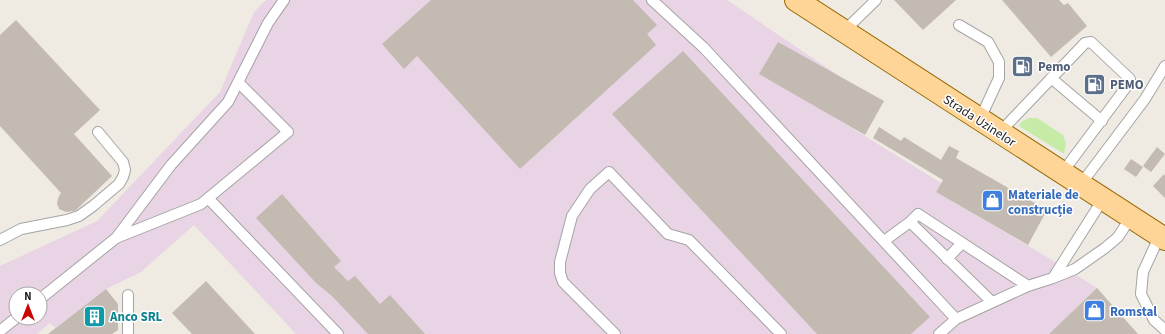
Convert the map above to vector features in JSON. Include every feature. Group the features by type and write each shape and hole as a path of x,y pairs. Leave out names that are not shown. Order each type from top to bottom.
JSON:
{"main road":[{"name":"Strada Uzinelor","path":"796,0 1162,237"}],"lane":[{"path":"48,293 116,238 171,165 228,102 268,23 284,0"},
{"path":"652,0 704,48 956,318"},
{"path":"844,31 876,0"},
{"path":"960,25 988,42 999,62 999,78 980,119"},
{"path":"1000,132 1085,43 1091,42 1130,79 1130,82 1062,172"},
{"path":"1081,184 1145,99 1165,66"},
{"path":"1051,78 1102,120"},
{"path":"116,238 201,204 288,132 238,82"},
{"path":"0,240 20,229 67,220 79,216 118,184 125,170 123,162 98,132"},
{"path":"615,334 563,282 560,273 560,262 572,216 590,189 609,172 668,234 689,240 781,334"},
{"path":"208,198 338,334"},
{"path":"1053,278 1103,199"},
{"path":"884,241 910,222 918,214 1028,286"},
{"path":"939,334 956,318 1028,286 1075,269 1118,237 1131,217"},
{"path":"910,222 992,302"},
{"path":"1162,237 1143,272 1141,294 1154,320 1165,330"},
{"path":"947,259 962,243"},
{"path":"128,295 128,334"},
{"path":"0,331 8,324"}],"shaded area":[{"path":"266,0 727,0 839,76 821,109 941,183 936,192 1097,288 1049,334 296,334 194,225 141,272 106,289 55,328 50,323 48,325 48,286 8,286 8,326 46,326 37,334 0,334 0,266 97,221 220,92 254,12"}],"green space":[{"path":"1029,118 1037,118 1063,135 1066,143 1064,154 1019,126 1021,122"}],"building":[{"path":"431,0 633,0 657,25 647,34 656,45 520,169 417,56 404,69 382,44"},
{"path":"894,0 956,0 923,30"},
{"path":"1002,0 1059,0 1064,5 1068,3 1087,26 1051,57"},
{"path":"16,20 100,110 74,134 112,176 75,211 66,212 59,209 57,203 61,193 0,126 0,35"},
{"path":"778,42 884,101 865,135 759,74"},
{"path":"683,51 930,317 911,334 817,334 612,114"},
{"name":"Materiale de construcție","path":"879,127 901,141 904,137 941,160 949,146 959,151 956,158 1047,210 1028,245 936,192 943,180 873,138"},
{"path":"1157,147 1165,154 1151,172 1143,166"},
{"path":"1131,159 1143,167 1136,177 1124,169"},
{"path":"1164,174 1165,176 1165,198 1153,186"},
{"path":"282,194 341,261 334,267 348,281 355,276 380,304 390,295 425,334 368,334 332,296 316,283 256,218"},
{"path":"206,281 255,334 192,334 172,313"},
{"name":"Romstal","path":"1097,288 1138,334 1049,334"},
{"name":"Anco SRL","path":"106,289 118,304 118,330 112,334 48,334"}],"place":[{"name":"Pemo","path":"1023,66"},
{"name":"PEMO","path":"1095,84"},
{"name":"Materiale de construcție","path":"992,201"},
{"name":"Romstal","path":"1095,311"},
{"name":"Anco SRL","path":"94,316"}]}
